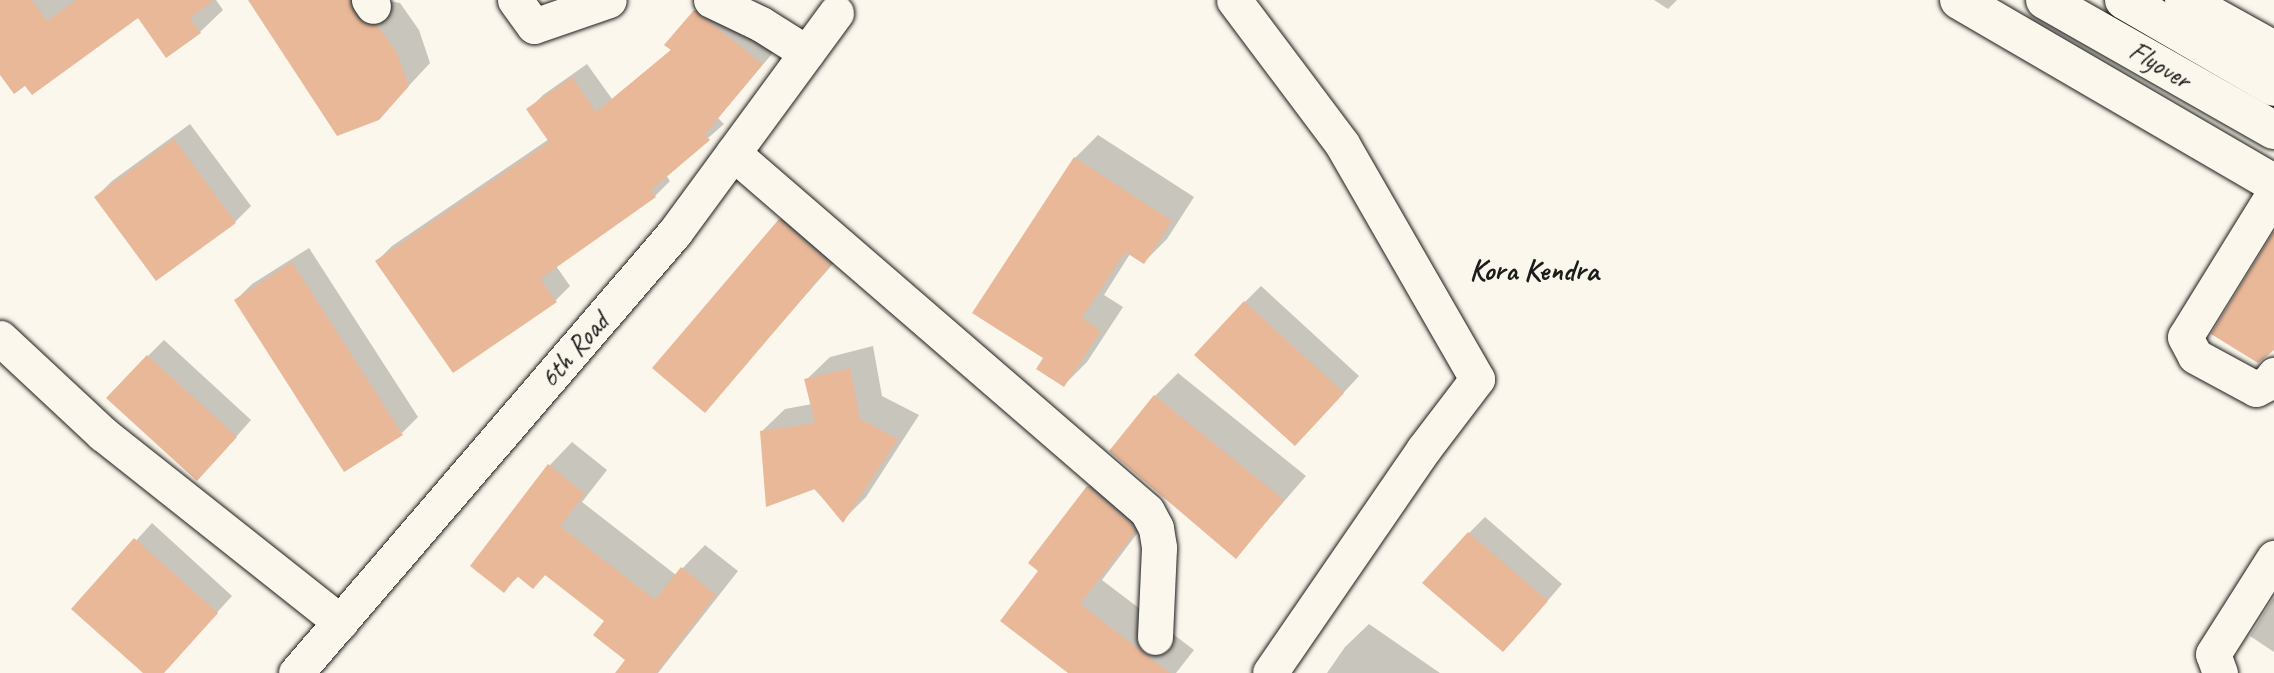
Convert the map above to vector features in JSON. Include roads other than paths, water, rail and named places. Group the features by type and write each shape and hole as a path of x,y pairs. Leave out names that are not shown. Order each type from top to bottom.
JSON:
{"main road":[{"path":"1959,0 2274,183"},
{"name":"Flyover","path":"2045,0 2274,130"},
{"name":"Flyover","path":"2124,0 2274,87"},
{"path":"2184,0 2274,50"}],"street":[{"path":"515,0 534,26 609,0"},
{"path":"711,0 761,24 807,53"},
{"path":"1234,0 1342,144 1477,379 1423,450 1269,673"},
{"name":"6th Road","path":"296,673 675,232 836,13"},
{"path":"733,153 1147,511 1156,528 1159,548 1155,637"},
{"path":"2274,193 2185,337 2195,356 2256,389 2269,382 2274,374"},
{"path":"0,338 103,434 341,622"},
{"path":"2220,673 2213,654 2274,558"}],"district":[{"name":"Kora Kendra","path":"1534,270"}]}
